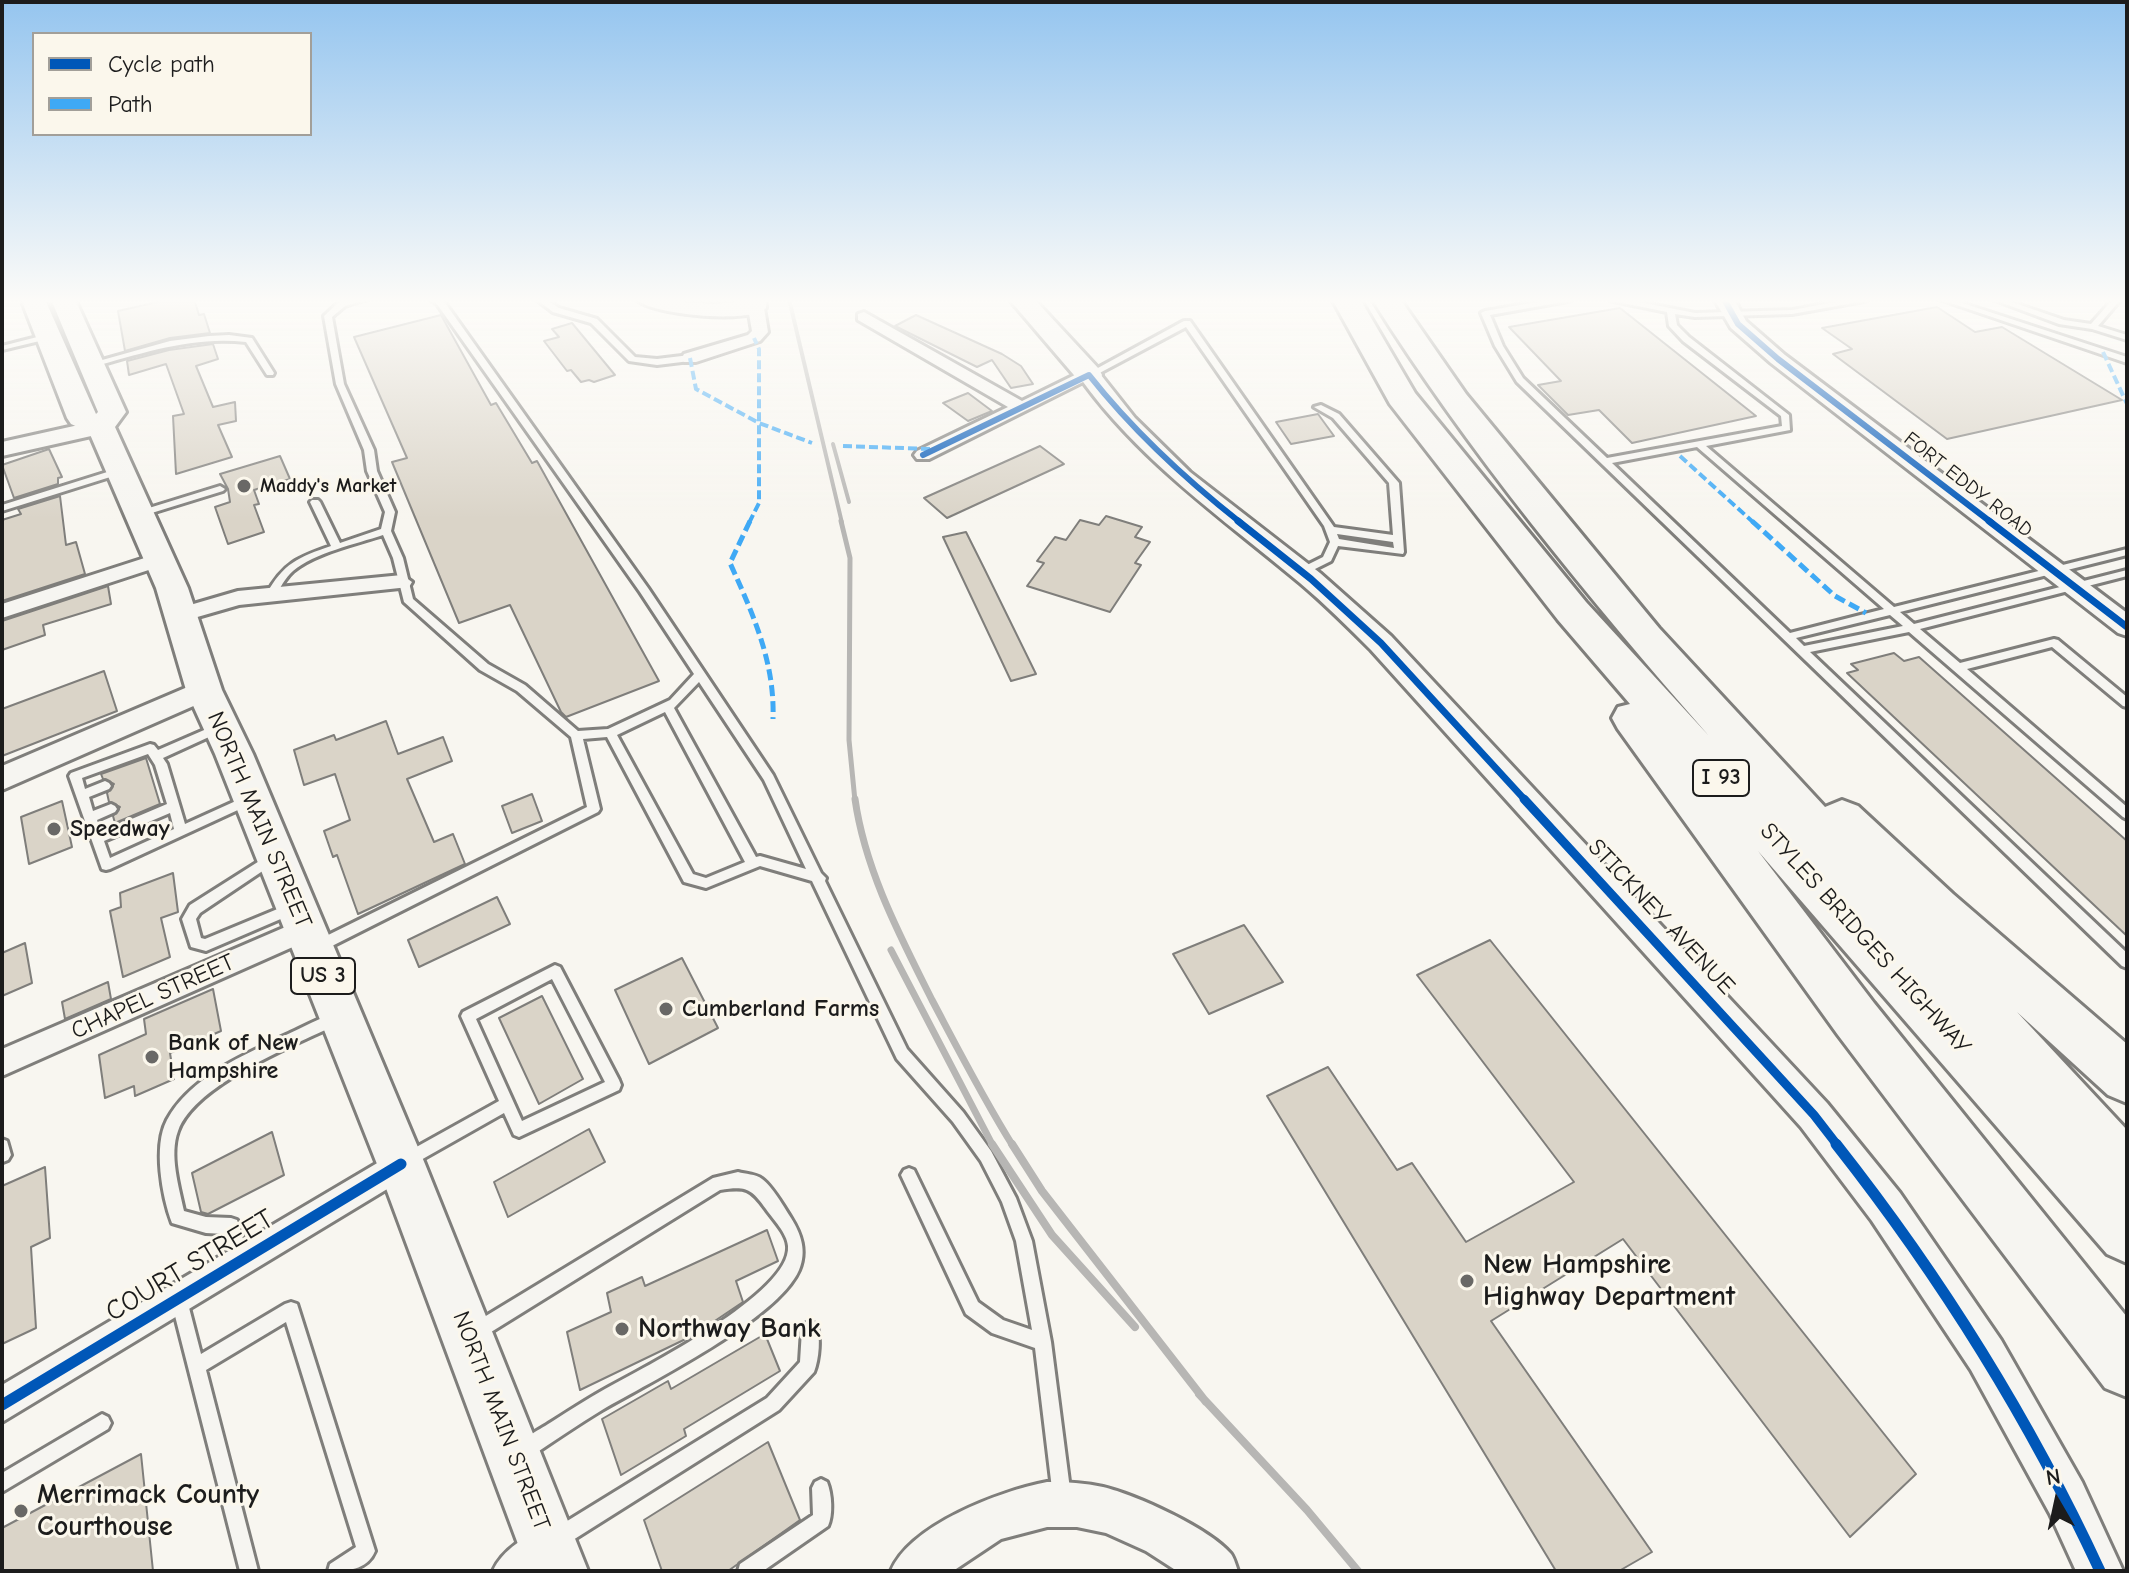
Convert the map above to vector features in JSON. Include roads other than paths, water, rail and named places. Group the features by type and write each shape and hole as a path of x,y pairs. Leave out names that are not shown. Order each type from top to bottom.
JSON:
{"highway":[{"name":"STYLES BRIDGES HIGHWAY","path":"1383,372 1572,611 2127,1234"},
{"name":"STYLES BRIDGES HIGHWAY","path":"1436,372 1582,562 1666,662 2127,1170"},
{"path":"1446,372 1455,401"},
{"path":"1582,562 1936,908 2127,1078"},
{"path":"1572,611 1634,720 1856,1019 2127,1366"}],"main road":[{"name":"NORTH MAIN STREET","path":"63,372 81,418 101,427 160,559 212,708 401,1164 515,1457 540,1562"},
{"name":"NORTH MAIN STREET","path":"96,372 112,412 101,427"}],"street":[{"path":"960,372 1020,407"},
{"name":"FORT EDDY ROAD","path":"1795,372 2050,581 2127,651"},
{"path":"923,455 1089,375"},
{"name":"STICKNEY AVENUE","path":"1089,375 1127,423 1182,477 1301,572 1381,643 1814,1115 1886,1207 1986,1355 2066,1498 2100,1571"},
{"path":"2,449 101,427"},
{"path":"2,611 160,559"},
{"name":"FORT EDDY ROAD","path":"2050,581 2127,627"},
{"path":"180,615 222,601 402,582"},
{"path":"2,779 212,708"},
{"name":"CHAPEL STREET","path":"2,1063 304,929"},
{"name":"COURT STREET","path":"2,1405 401,1164"},
{"path":"914,1571 984,1523 1023,1508 1063,1504 1103,1509 1143,1521 1180,1543 1215,1571"}],"lane":[{"path":"275,856 195,909 189,919 196,943 206,945 304,929 539,837 594,809 576,735 521,688 484,667 408,600 398,558 386,531 390,512 372,471 369,450 340,384 338,372"},
{"path":"490,372 644,590 769,778 820,878 902,1054 965,1126 986,1156 1008,1198 1024,1241 1043,1342 1063,1504"},
{"path":"1089,375 1094,372"},
{"path":"1221,372 1331,530 1335,542 1327,559 1301,572"},
{"path":"1515,372 2127,962"},
{"path":"1607,461 1787,428 1785,415 1730,372"},
{"path":"1318,407 1336,416 1394,483 1399,552 1335,542"},
{"path":"1700,445 2127,814"},
{"path":"2,508 120,471"},
{"path":"139,514 220,489"},
{"path":"315,502 337,547"},
{"path":"1331,530 1397,539"},
{"path":"271,595 280,576 290,565 386,531"},
{"path":"1800,650 1911,628 2127,552"},
{"path":"1787,637 1892,611 2050,581 2127,573"},
{"path":"1957,668 2054,643 2127,703"},
{"path":"576,735 610,733 668,706 700,674"},
{"path":"668,706 753,864"},
{"path":"155,763 212,708"},
{"path":"610,733 689,878 706,883 760,861 820,878"},
{"path":"181,831 174,806 162,788 150,748 75,776 106,865 252,799"},
{"path":"82,795 105,786"},
{"path":"97,839 174,806"},
{"path":"90,818 111,809"},
{"path":"555,971 614,1085 519,1130 507,1104 468,1016 555,971"},
{"path":"242,1261 231,1226 206,1225 178,1217 168,1173 171,1126 186,1105 211,1081 340,1017"},
{"path":"401,1164 507,1104"},
{"path":"909,1175 972,1308 998,1327 1043,1342"},
{"path":"468,1336 718,1183 738,1180 756,1184 796,1246 795,1263 785,1280 732,1325 590,1407 515,1457"},
{"path":"179,1300 249,1571"},
{"path":"195,1367 291,1310 366,1551 337,1571"},
{"path":"540,1562 773,1404 808,1366 810,1330"},
{"path":"2,1483 102,1423"},
{"path":"747,1571 822,1520 821,1488"}],"railway":[{"path":"806,372 842,523"},
{"path":"833,444 849,502"},
{"path":"841,521 850,558 849,740 855,801"},
{"path":"855,799 875,877 896,927 961,1055 1013,1146"},
{"path":"891,950 993,1146"},
{"path":"992,1144 1052,1235 1135,1327"},
{"path":"1012,1144 1042,1191 1204,1399"},
{"path":"1199,1394 1204,1399"},
{"path":"1204,1399 1307,1510 1358,1571"}],"place":[{"name":"Maddy's Market","path":"244,486"},
{"name":"Speedway","path":"54,829"},
{"name":"Cumberland Farms","path":"666,1009"},
{"name":"Bank of New Hampshire","path":"152,1057"},
{"name":"New Hampshire Highway Department","path":"1467,1281"},
{"name":"Northway Bank","path":"622,1329"},
{"name":"Merrimack County Courthouse","path":"21,1511"}]}
